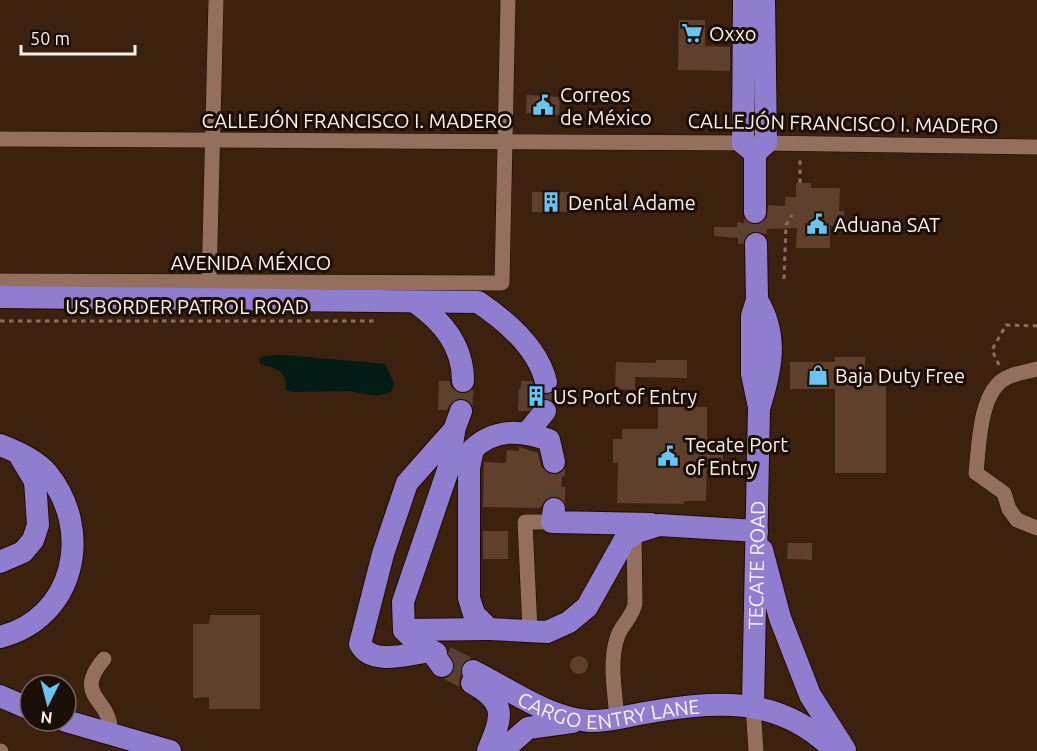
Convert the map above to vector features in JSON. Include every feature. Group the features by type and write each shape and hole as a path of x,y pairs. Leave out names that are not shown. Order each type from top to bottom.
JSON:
{"highway":[{"path":"744,0 755,146"},
{"path":"755,212 755,146 764,0"},
{"name":"TECATE ROAD","path":"753,705 759,408 772,369 768,317 757,300 756,244"},
{"path":"0,297 478,302 538,381"},
{"path":"415,302 423,327 436,341 456,381"},
{"path":"455,417 447,470 403,602 404,630 417,644 440,658 387,656 370,653 360,644 383,554 407,483 455,417"},
{"path":"489,629 474,614 469,598 469,468 473,449 482,440 534,418 549,440 554,462"},
{"path":"0,562 23,552 33,540 38,525 39,507 35,481 9,448"},
{"path":"0,637 15,633 48,610 64,587 72,564 72,534 64,500 46,472 9,448"},
{"path":"553,515 757,531 780,618 806,687 846,751"},
{"path":"404,630 489,629 547,632 569,622 586,608 624,541 659,525"},
{"path":"0,550 23,552"},
{"name":"CARGO ENTRY LANE","path":"488,751 498,724 499,705 493,696 471,676 567,718 592,721 727,703 753,705"},
{"path":"0,696 18,704"},
{"path":"753,705 791,718 825,741 835,751"},
{"path":"0,706 18,708"},
{"path":"502,751 528,728 552,723 592,721"},
{"path":"78,724 170,751"}],"street":[{"path":"208,284 216,0"},
{"path":"507,142 508,0"},
{"name":"CALLEJÓN FRANCISCO I. MADERO","path":"0,139 755,146 801,143 1037,147"},
{"name":"AVENIDA MÉXICO","path":"0,281 208,284 502,283 507,142"},
{"path":"1037,369 1004,378 990,396 981,422 976,473 1004,493 1009,509 1017,520 1037,528"},
{"path":"530,630 525,522 553,515"},
{"path":"617,718 614,650 620,631 632,614 634,604 634,535"},
{"path":"104,659 91,677 90,684 96,700 108,717 110,733"},
{"path":"753,705 756,751"}],"path":[{"path":"800,183 801,143"},
{"path":"784,279 786,225 792,215"},
{"name":"US BORDER PATROL ROAD","path":"0,321 375,321"},
{"path":"992,350 1006,325 1037,326"}],"water":[{"path":"283,355 385,364 394,383 391,392 376,396 349,391 294,392 286,390 283,374 260,364 259,359 264,356"}],"building":[{"name":"Oxxo","path":"679,20 705,20 705,46 730,47 730,71 678,70"},
{"name":"Correos de México","path":"527,95 560,97 559,115 526,113"},
{"path":"796,183 811,183 811,188 840,188 839,211 844,211 845,227 830,226 830,248 796,248 797,228 761,229 760,232 749,233 743,244 738,244 738,238 714,236 714,227 737,227 737,222 754,225 762,223 767,218 768,205 785,206 785,197 796,197"},
{"name":"Dental Adame","path":"532,192 569,192 570,212 532,212"},
{"path":"835,357 865,357 865,380 886,380 886,473 835,473 835,389 790,389 790,362 835,362"},
{"path":"656,360 687,360 687,378 635,377 635,390 615,389 616,362 656,363"},
{"path":"439,381 449,381 458,393 469,393 469,400 458,398 452,401 447,410 438,410"},
{"path":"521,381 532,381 537,392 543,395 552,393 552,400 541,398 528,411 520,411"},
{"name":"Tecate Port of Entry","path":"658,407 707,407 707,448 723,448 723,464 707,464 706,501 684,501 684,504 617,503 618,463 613,463 613,439 622,439 622,429 658,429"},
{"path":"519,447 538,453 541,466 549,475 562,473 561,498 549,497 540,508 483,507 484,462 506,463 507,450 519,451"},
{"path":"483,531 508,531 508,559 483,559"},
{"path":"788,543 812,543 812,560 787,559"},
{"path":"210,615 260,615 260,709 209,709 209,697 193,698 193,624 209,624"},
{"path":"450,650 468,659 461,665 459,687 444,679 455,671"},
{"path":"579,656 585,659 588,665 585,671 579,674 573,671 570,665 573,659"}],"tunnel":[{"path":"755,212 756,244"},
{"path":"461,411 463,381"},
{"path":"529,411 530,381"},
{"path":"545,411 546,382"},
{"path":"554,462 554,509"},
{"path":"446,657 473,671"}],"place":[{"name":"Oxxo","path":"692,33"},
{"name":"Correos de México","path":"543,105"},
{"name":"Dental Adame","path":"551,202"},
{"name":"Aduana SAT","path":"817,224"},
{"name":"Baja Duty Free","path":"818,375"},
{"name":"US Port of Entry","path":"536,396"},
{"name":"Tecate Port of Entry","path":"668,456"}]}
